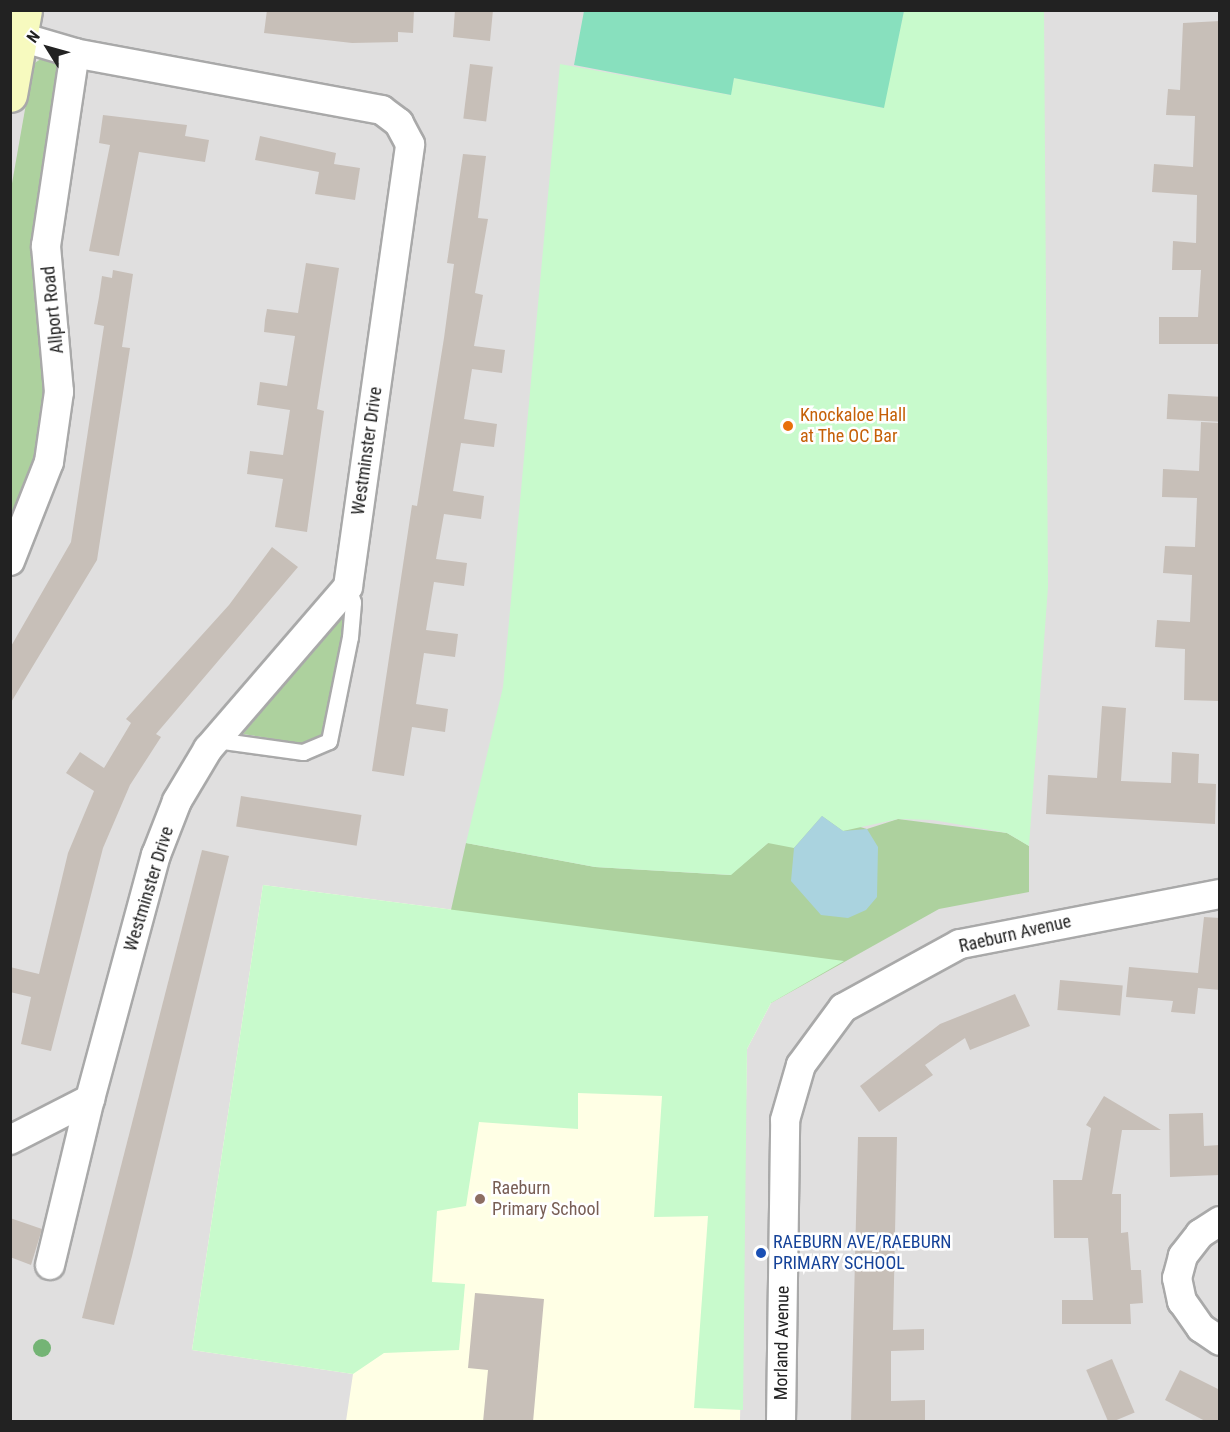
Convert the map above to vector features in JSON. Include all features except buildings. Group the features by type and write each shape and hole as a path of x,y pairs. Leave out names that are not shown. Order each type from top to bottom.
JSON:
{"street":[{"name":"Westminster Drive","path":"23,24 75,53 382,110 399,123 410,144 348,587 216,740 177,801 156,855 90,1100 50,1265"},
{"path":"10,95 23,24"},
{"name":"Allport Road","path":"10,561 49,462 58,392 46,246 75,53"},
{"name":"Raeburn Avenue","path":"785,1120 801,1065 843,1008 960,944 1220,894"},
{"path":"10,1140 90,1100"},
{"name":"Morland Avenue","path":"781,1422 785,1120"},
{"path":"1220,1221 1200,1234 1183,1256 1177,1278 1182,1301 1201,1328 1220,1341"}],"lane":[{"path":"216,740 303,752 329,741 350,638 353,603 348,587"}],"shaded area":[{"path":"11,11 1219,11 1219,1421 11,1421"},
{"name":"Raeburn Primary School","path":"263,885 844,961 771,1003 747,1049 740,1421 346,1421 353,1374 192,1350"}],"green space":[{"path":"584,10 904,11 884,108 734,78 731,95 574,65"},
{"name":"Knockaloe Hall at The OC Bar","path":"904,11 1044,11 1048,587 1029,846 1007,833 933,820 898,819 843,831 822,816 794,848 768,843 731,875 595,867 466,843 503,687 560,64 730,95 734,78 883,108"},
{"path":"44,57 63,68 45,395 33,473 11,532 11,189 33,64"},
{"path":"342,613 350,618 328,736 306,744 243,734"},
{"path":"822,816 867,829 898,819 1007,833 1029,846 1029,892 939,909 771,1003 451,910 466,843 595,867 730,875 768,843"},
{"name":"Raeburn Primary School","path":"263,885 844,961 771,1003 747,1049 743,1410 694,1408 708,1216 654,1217 662,1096 578,1093 578,1129 479,1122 466,1206 437,1211 432,1282 465,1284 459,1350 384,1353 353,1374 192,1350"}],"water":[{"path":"822,816 843,831 867,829 878,847 877,897 866,910 848,918 821,915 791,881 794,848"}],"place":[{"name":"Knockaloe Hall at The OC Bar","path":"788,426"},
{"name":"Raeburn Primary School","path":"480,1199"},
{"name":"RAEBURN AVE/RAEBURN PRIMARY SCHOOL","path":"761,1253"}]}
